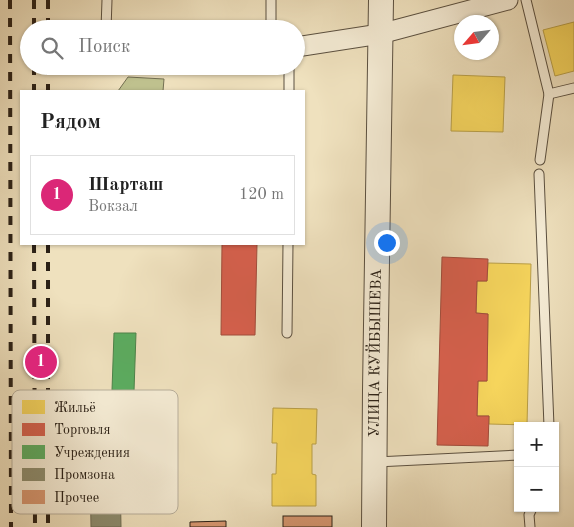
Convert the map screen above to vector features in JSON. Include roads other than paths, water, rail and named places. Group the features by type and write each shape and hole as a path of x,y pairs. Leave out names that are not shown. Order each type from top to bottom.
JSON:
{"street":[{"name":"УЛИЦА КУЙБЫШЕВА","path":"374,527 380,0"},
{"path":"305,46 380,34 508,0"}],"lane":[{"path":"106,20 107,0"},
{"path":"270,20 271,0"},
{"path":"526,0 549,94 540,160"},
{"path":"289,75 289,90"},
{"path":"549,94 574,88"},
{"path":"540,174 549,422"},
{"path":"287,333 288,245"},
{"path":"374,462 514,456"},
{"path":"530,512 530,527"}],"railway":[{"path":"10,0 11,527"},
{"path":"34,0 34,20"},
{"path":"48,0 48,20"},
{"path":"34,75 34,90"},
{"path":"48,75 48,90"},
{"path":"34,245 35,390"},
{"path":"48,245 48,390"},
{"path":"35,514 35,527"},
{"path":"48,514 48,527"}],"place":[{"name":"Шарташ","path":"41,362"}]}
